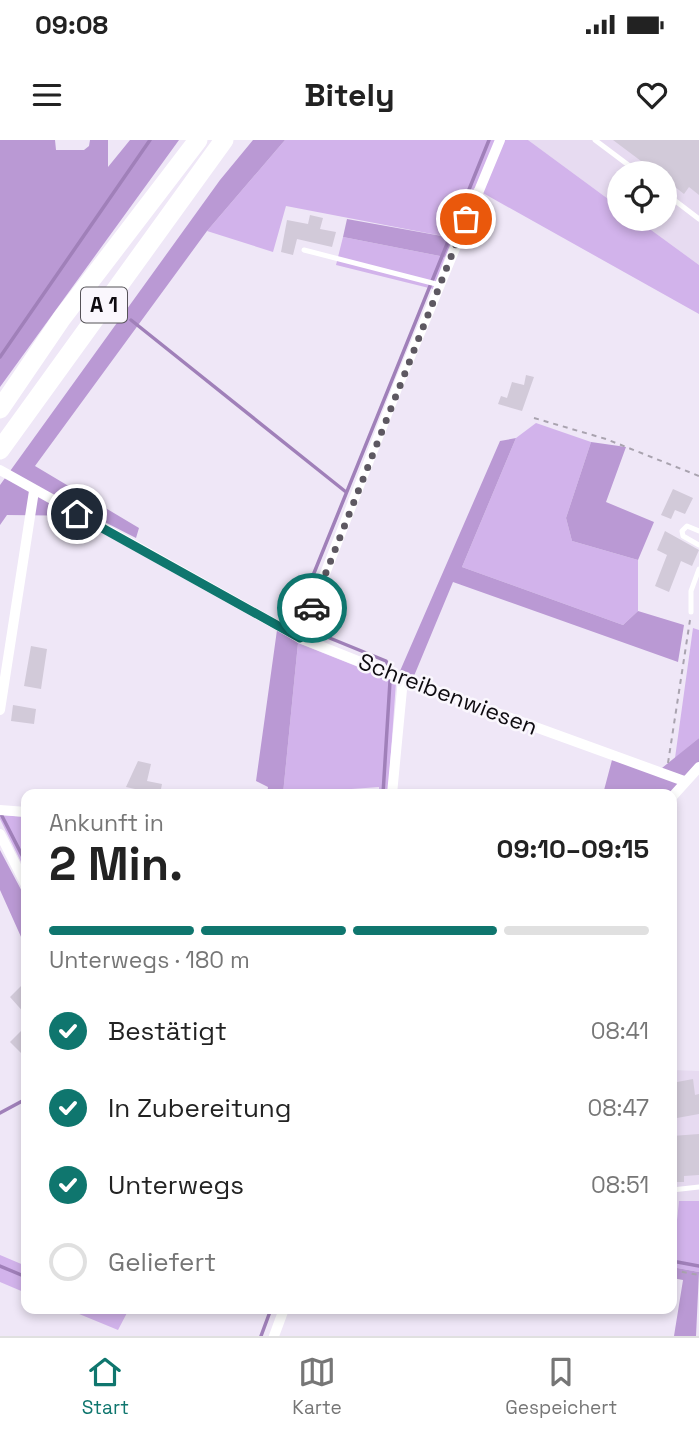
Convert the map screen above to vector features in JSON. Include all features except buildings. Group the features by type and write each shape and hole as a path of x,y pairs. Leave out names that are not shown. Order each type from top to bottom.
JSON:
{"highway":[{"name":"A 1","path":"0,409 62,318 198,140"},
{"name":"A 1","path":"0,450 224,140"}],"street":[{"path":"300,638 500,140"},
{"name":"Schreibenwiesen","path":"0,470 300,638 403,679 684,781"},
{"path":"0,710 34,491"},
{"path":"392,789 403,679"},
{"path":"677,790 699,767"},
{"path":"0,810 21,812"},
{"path":"0,834 21,875"},
{"path":"274,1336 282,1314"}],"lane":[{"path":"595,140 623,161"},
{"path":"677,202 699,219"},
{"path":"304,250 440,285"},
{"path":"699,531 687,526 682,531 682,536 699,545"},
{"path":"691,612 691,591 699,569"},
{"path":"677,1189 699,1187"}],"path":[{"path":"534,418 606,439 699,476"},
{"path":"666,775 691,612"},
{"path":"677,1271 699,1275"}],"shaded area":[{"path":"0,140 55,140 56,150 84,150 89,146 90,140 108,140 108,167 130,140 179,140 0,387"},
{"path":"253,140 285,140 207,231 35,466 139,528 136,538 93,516 7,515 0,525 0,485 220,180"},
{"path":"285,140 528,140 607,198 607,231 652,231 699,265 699,314 474,188 453,238 286,206 273,252 207,231"},
{"path":"528,140 699,140 699,265 652,231 677,231 677,161 607,161 607,198"},
{"path":"347,219 453,238 445,257 343,237"},
{"path":"343,237 445,257 433,289 336,265"},
{"path":"536,423 591,442 566,518 572,541 638,560 638,611 623,625 462,567 516,438"},
{"path":"516,438 462,567 623,625 638,611 684,625 678,662 453,582 414,676 400,671 500,441"},
{"path":"591,442 626,447 606,502 654,522 638,560 572,541 566,518"},
{"path":"693,628 699,630 699,738 675,758"},
{"path":"277,630 298,643 283,789 268,789 256,781"},
{"path":"298,643 396,682 388,789 283,789"},
{"path":"699,738 699,762 675,789 604,789 612,760 662,768"},
{"path":"0,815 21,817 21,862"},
{"path":"0,850 21,890 21,937 0,890"},
{"path":"677,1070 699,1071 699,1201 679,1202 677,1216"},
{"path":"679,1201 699,1201 699,1272 677,1268"},
{"path":"0,1255 21,1264 21,1291 0,1282"},
{"path":"677,1268 699,1272 696,1336 674,1336 683,1280 677,1279"},
{"path":"79,1314 126,1314 118,1330"}],"waterway":[{"path":"0,357 150,140"},
{"path":"297,625 295,620 489,140"},
{"path":"131,320 346,492"},
{"path":"310,630 386,661 390,668"},
{"path":"383,789 390,681"},
{"path":"2,816 21,853"},
{"path":"0,1113 21,1102"},
{"path":"677,1262 699,1266"},
{"path":"0,1266 21,1275"},
{"path":"261,1336 269,1314"}],"way so far":[{"path":"312,608 466,219"}],"route":[{"path":"77,514 300,638 312,608"}]}
